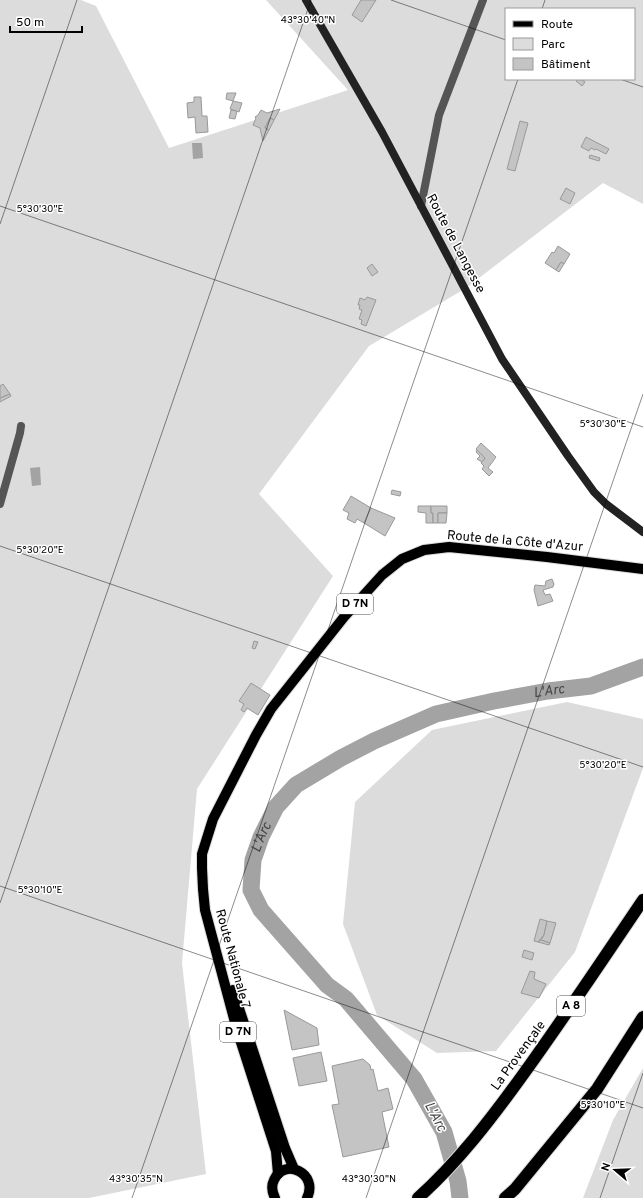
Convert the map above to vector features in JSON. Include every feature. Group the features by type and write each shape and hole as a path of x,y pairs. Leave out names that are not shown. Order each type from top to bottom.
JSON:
{"highway":[{"name":"La Provençale","path":"418,1198 463,1152 497,1111 548,1041 643,900"},
{"path":"505,1198 515,1189 597,1089 643,1017"}],"main road":[{"name":"Route de la Côte d'Azur","path":"202,868 202,854 212,819 248,749 271,709 362,595 382,575 402,559 424,550 449,547 643,569"},
{"name":"Route Nationale 7","path":"202,868 205,910 237,1030 276,1151 278,1174"},
{"name":"Route Nationale 7","path":"203,889 231,985 285,1148 294,1169"},
{"path":"275,1198 272,1190 272,1184 278,1174 283,1170 294,1169 300,1171 308,1180 310,1192 307,1198"}],"street":[{"name":"Route de Langesse","path":"306,0 382,132 502,359 594,492 606,504 643,532"},
{"path":"421,206 439,115 483,0"},
{"path":"0,504 20,433 20,426"}],"green space":[{"path":"0,0 81,0 96,6 169,148 348,90 266,0 643,0 643,204 603,183 466,288 369,346 259,494 333,576 197,789 182,963 206,1174 89,1198 0,1198"},
{"path":"567,702 643,719 643,768 575,952 496,1051 437,1053 377,1015 343,924 355,802 432,730"},
{"path":"643,1068 643,1198 583,1198 613,1120"}],"shaded area":[{"path":"192,143 202,143 203,158 193,159"},
{"path":"40,467 41,485 32,486 30,468"}],"building":[{"path":"361,0 376,0 362,22 352,15"},
{"path":"582,80 585,82 582,86 576,81"},
{"path":"227,93 236,93 233,101 226,99"},
{"path":"194,97 201,97 202,116 207,116 208,132 196,133 195,117 188,118 187,103 194,102"},
{"path":"233,101 242,103 239,112 230,109"},
{"path":"280,109 274,120 270,118 265,128 269,130 263,141 260,128 253,125 256,118 255,117 261,110 267,113"},
{"path":"231,110 237,111 235,119 229,118"},
{"path":"270,118 274,120 269,130 265,128"},
{"path":"520,121 528,123 515,171 507,169"},
{"path":"586,137 609,149 606,154 596,149 591,148 589,151 581,147"},
{"path":"590,155 600,158 599,161 589,158"},
{"path":"566,188 575,193 570,204 560,199"},
{"path":"558,246 570,254 564,264 561,262 556,270 545,263"},
{"path":"561,262 564,264 559,272 556,270"},
{"path":"372,264 378,272 372,276 367,268"},
{"path":"367,297 376,300 366,326 361,324 362,320 359,319 362,310 359,309 360,305 358,305 360,298 365,300"},
{"path":"3,384 10,394 0,398 0,386"},
{"path":"10,394 11,396 0,402 0,398"},
{"path":"481,443 496,457 488,468 493,472 489,476 482,469 484,466 481,463 485,458 476,449"},
{"path":"477,450 485,458 482,462 477,459 480,456 476,452"},
{"path":"392,490 401,492 400,496 391,494"},
{"path":"351,496 371,508 364,523 357,519 355,523 347,519 349,513 343,510"},
{"path":"418,506 431,506 433,523 426,523 426,513 418,512"},
{"path":"431,506 447,506 447,513 438,513 438,523 433,523"},
{"path":"371,508 395,518 385,536 364,523"},
{"path":"438,513 447,513 446,523 438,523"},
{"path":"552,579 554,584 553,587 543,590 545,595 550,594 553,601 538,606 534,590 535,585 545,586 546,581"},
{"path":"254,641 258,642 255,649 252,648"},
{"path":"251,683 270,695 258,715 247,708 244,712 241,710 244,704 239,701"},
{"path":"540,919 547,921 544,935 538,942 534,941"},
{"path":"547,921 556,923 550,943 541,940 544,935"},
{"path":"541,940 550,943 549,945 538,942"},
{"path":"524,950 534,953 532,960 522,957"},
{"path":"530,971 535,972 534,979 546,984 539,998 521,993"},
{"path":"284,1010 317,1028 319,1045 292,1050"},
{"path":"321,1052 327,1081 299,1086 293,1058"},
{"path":"363,1059 370,1065 371,1070 373,1069 378,1091 388,1088 393,1109 382,1112 389,1147 343,1157 332,1105 339,1104 332,1066"}],"waterway":[{"name":"L'Arc","path":"460,1198 458,1181 444,1132 414,1079 346,999 327,985 261,910 251,890 253,860 261,837 276,807 296,785 341,758 374,741 436,714 548,691 591,686 643,667"}]}
